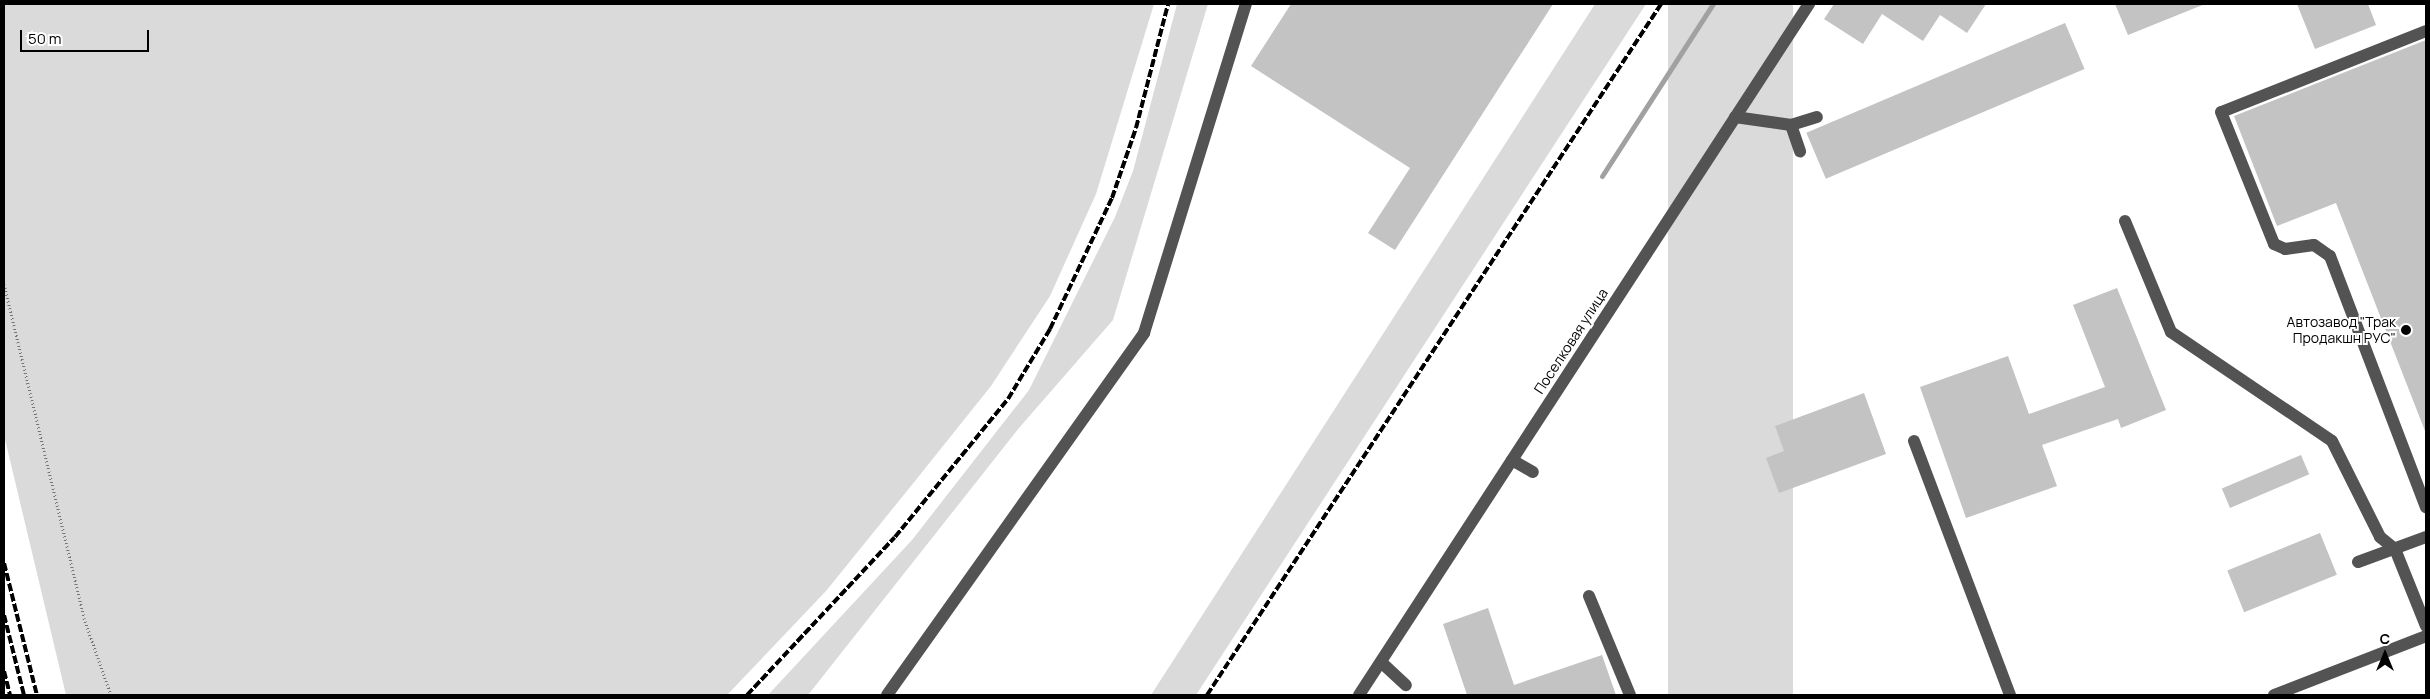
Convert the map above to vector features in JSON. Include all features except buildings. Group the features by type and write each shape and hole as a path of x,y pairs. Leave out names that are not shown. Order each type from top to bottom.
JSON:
{"street":[{"path":"887,695 1144,333 1246,4"},
{"name":"Поселковая улица","path":"1359,695 1809,4"},
{"path":"2426,31 2221,112 2274,244 2285,249 2314,245 2330,256 2426,507"},
{"path":"1735,117 1791,125 1818,116"},
{"path":"1791,125 1800,151"},
{"path":"2126,221 2171,332 2332,440 2380,537 2395,549 2426,626"},
{"path":"1914,441 2010,695"},
{"path":"1512,460 1533,472"},
{"path":"2358,562 2426,537"},
{"path":"1589,596 1630,695"},
{"path":"2274,695 2426,636"},
{"path":"1380,662 1406,684"}],"path":[{"path":"4,284 84,618 111,695"}],"shaded area":[{"path":"4,4 1154,4 1096,194 1050,296 991,386 826,591 727,695 66,695 4,435"},
{"path":"1177,4 1208,4 1113,320 1019,428 808,695 768,695 912,540 1029,390 1115,217 1133,171"},
{"path":"1595,4 1646,4 1196,695 1151,695"},
{"path":"1668,4 1793,4 1793,695 1668,695"}],"waterway":[{"path":"1602,176 1713,4"}],"railway":[{"path":"747,695 895,537 1008,399 1050,329 1112,198 1136,128 1168,4"},
{"path":"1207,695 1661,4"},
{"path":"4,563 37,695"},
{"path":"4,615 24,695"},
{"path":"4,671 10,695"}],"place":[{"name":"Автозавод \"Трак Продакшн РУС\"","path":"2406,330"}]}
